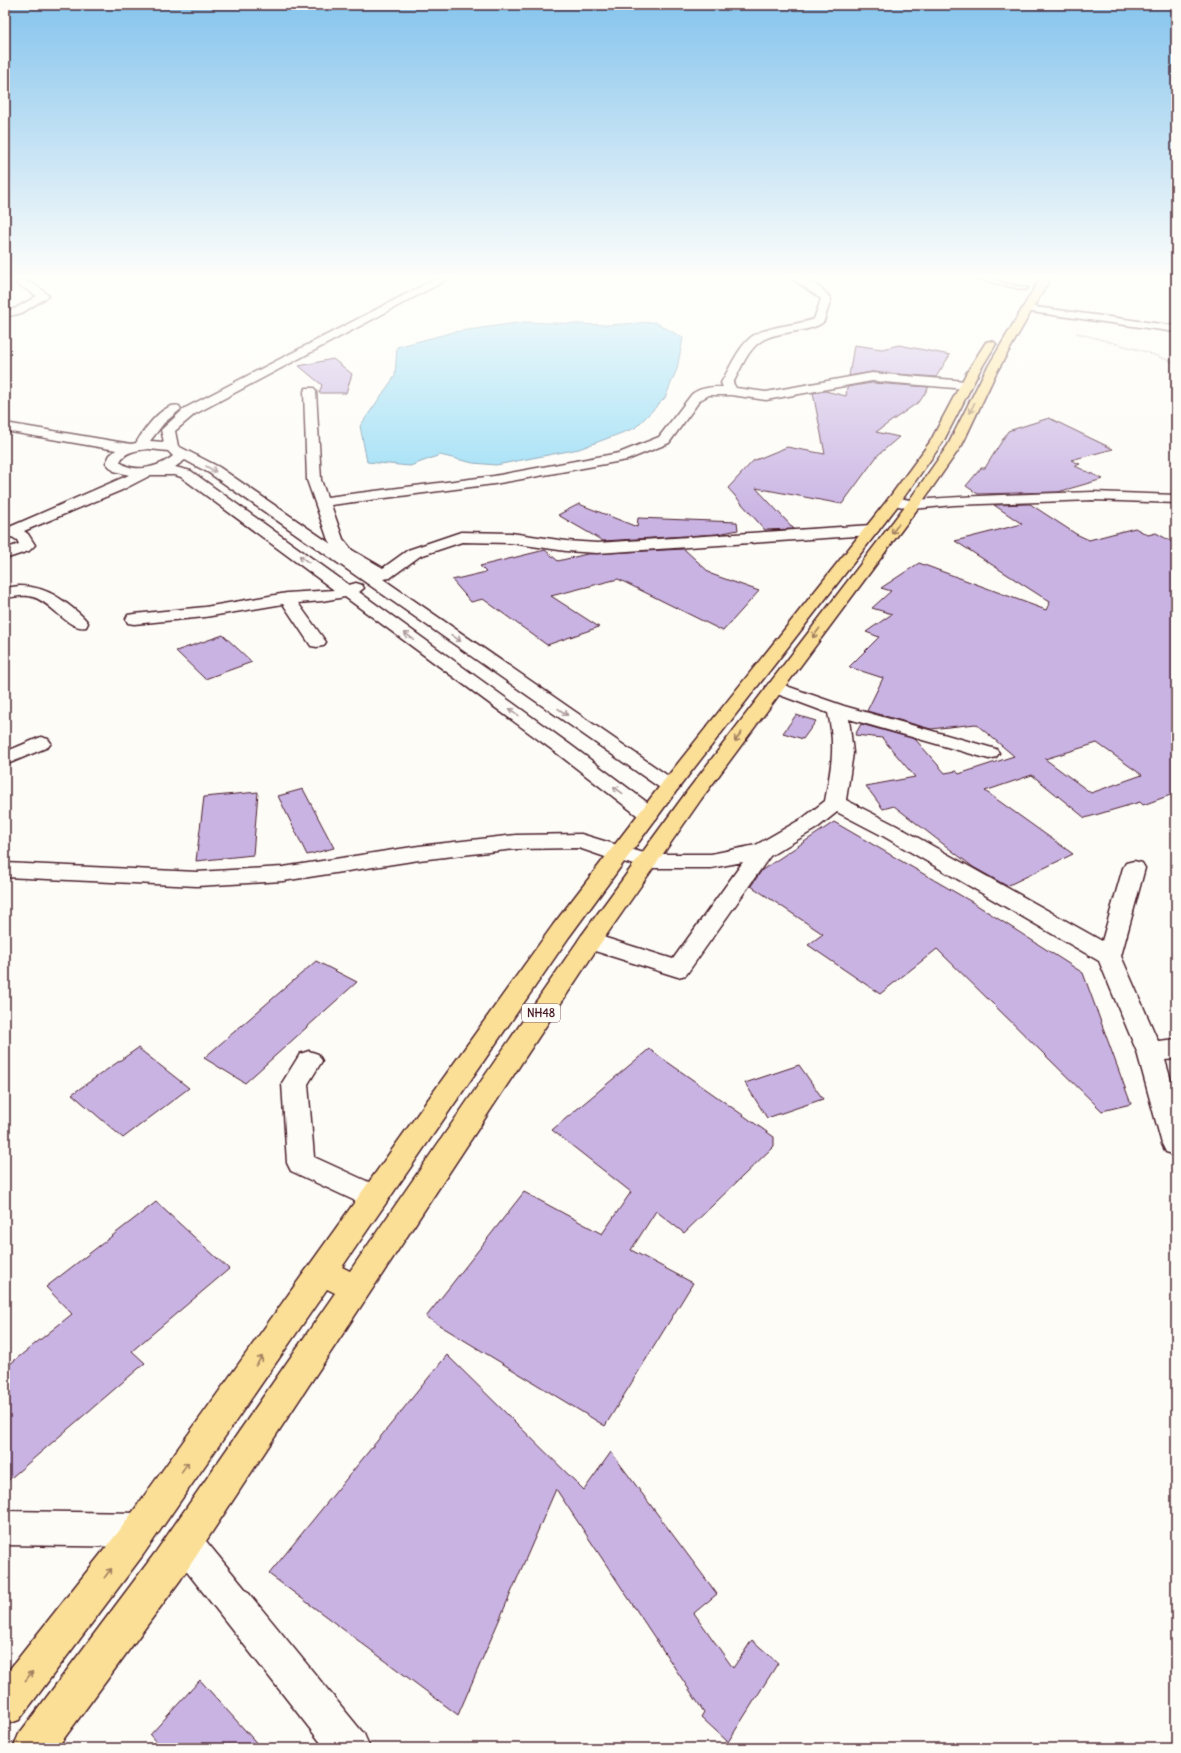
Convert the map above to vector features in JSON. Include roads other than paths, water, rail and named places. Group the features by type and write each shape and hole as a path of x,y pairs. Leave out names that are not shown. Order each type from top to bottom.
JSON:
{"highway":[{"name":"NH48","path":"33,1748 185,1542 590,941 775,687 847,577 871,530 904,503 966,385 983,359"},
{"name":"NH48","path":"5,1706 140,1530 561,931 670,786 847,577 904,503 954,445 997,359"},
{"path":"322,1272 356,1288"}],"street":[{"path":"271,359 168,413 136,447 117,455 113,463 121,469 129,471 176,471 186,474 349,591 649,814"},
{"path":"8,529 117,487 149,471 175,462 179,458 180,454 174,449 168,430 190,411 290,359"},
{"path":"731,391 727,383 742,359"},
{"path":"322,502 494,480 622,457 646,449 664,440 696,396 701,392 731,391 766,396 872,377 966,385"},
{"path":"310,391 314,480 322,502 336,540 346,552 378,578"},
{"path":"5,427 136,447 158,445 174,449 214,470 378,578 670,786"},
{"path":"8,529 121,469"},
{"path":"904,503 1093,496 1175,500"},
{"path":"5,554 24,548 27,544 23,537 8,529"},
{"path":"134,619 205,612 288,598 329,595 349,591 378,578 414,553 461,537 512,538 566,546 597,548 871,530"},
{"path":"5,593 18,590 36,591 46,595 80,623"},
{"path":"288,598 317,642"},
{"path":"775,687 836,710 989,753"},
{"path":"5,870 197,879 283,874 419,853 516,842 581,841 619,854 647,861 711,861 762,851 810,823 836,803 843,753 840,727 836,710"},
{"path":"5,759 40,742"},
{"path":"836,803 890,831 1109,956 1150,1052 1176,1144"},
{"path":"590,941 678,970 762,851"},
{"path":"1109,956 1134,868"},
{"path":"1150,1052 1176,1049"},
{"path":"309,1061 295,1083 302,1163 374,1197"},
{"path":"5,1528 140,1530"},
{"path":"185,1542 350,1748"}],"water":[{"path":"396,359 679,359 677,369 665,398 635,428 579,449 496,465 473,463 440,455 410,466 367,462 360,426 395,376"}]}
